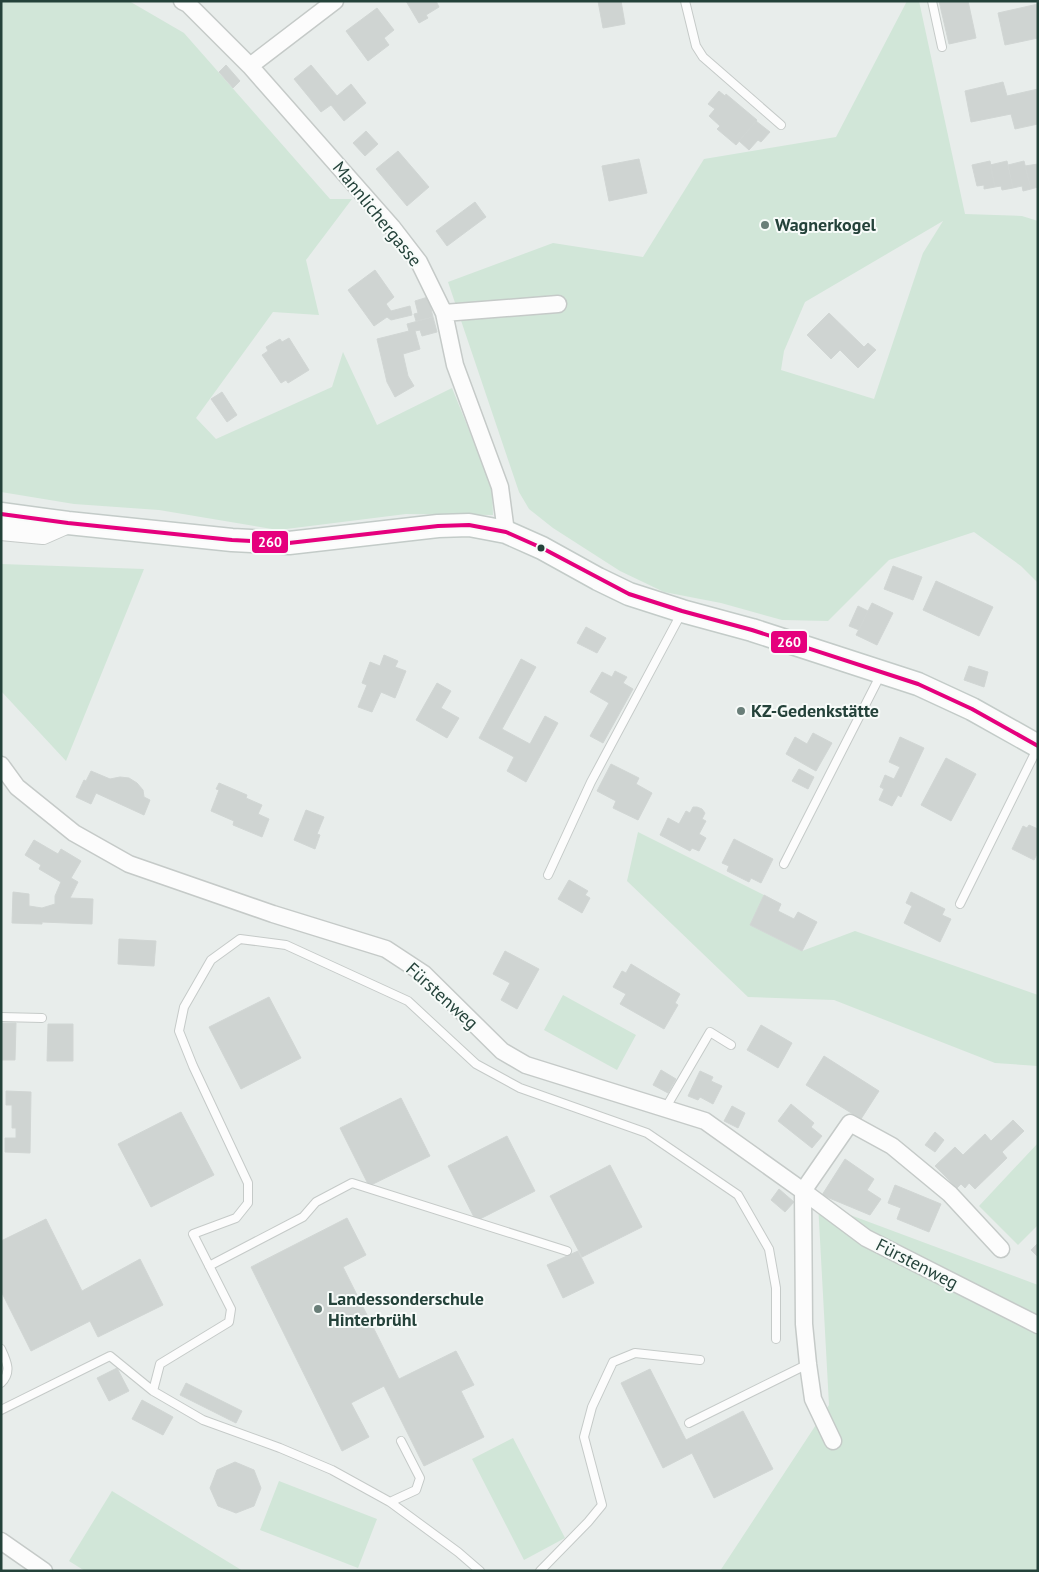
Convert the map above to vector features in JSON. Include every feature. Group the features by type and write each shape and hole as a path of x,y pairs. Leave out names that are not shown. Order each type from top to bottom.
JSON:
{"main road":[{"path":"1,514 232,540 289,543 438,526 469,525 506,532 542,548 629,594 752,630 918,684 972,708 1038,747"}],"street":[{"name":"Mannlichergasse","path":"182,1 188,4 250,66 392,227 419,262 444,313 455,365 500,487 506,532"},
{"path":"250,66 335,1"},
{"path":"444,313 558,304"},
{"path":"1,530 43,534 68,523"},
{"name":"Fürstenweg","path":"1,765 17,787 74,833 129,864 273,914 386,949 424,974 502,1051 526,1065 705,1121 866,1238 1038,1325"},
{"path":"833,1441 813,1399 808,1364 804,1324 803,1191 850,1123 892,1146 950,1194 1001,1249"},
{"path":"1,1541 44,1571"}],"lane":[{"path":"685,1 696,46 702,57 781,125"},
{"path":"932,1 942,47"},
{"path":"548,875 591,782 682,611"},
{"path":"784,864 882,671"},
{"path":"960,904 1038,747"},
{"path":"153,1391 160,1364 229,1322 230,1309 193,1234 236,1218 248,1203 248,1183 179,1032 184,1007 211,960 240,939 286,945 408,1001 476,1064 520,1088 646,1133 738,1195 769,1249 776,1288 776,1339"},
{"path":"1,1017 42,1018"},
{"path":"665,1109 710,1032 731,1045"},
{"path":"209,1266 303,1217 316,1202 352,1183 567,1251"},
{"path":"1,1349 8,1365 7,1377 1,1383"},
{"path":"540,1571 602,1505 584,1437 592,1407 613,1362 636,1353 700,1360"},
{"path":"1,1410 110,1356 153,1391 203,1420 280,1448 332,1470 390,1502 458,1552 480,1571"},
{"path":"689,1423 808,1364"},
{"path":"390,1502 416,1490 420,1478 401,1441"}],"green space":[{"path":"1,1 129,1 184,33 330,199 352,199 306,260 319,315 273,312 196,418 216,439 332,387 343,352 377,425 452,388 492,487 493,515 406,514 278,530 159,510 74,504 1,492"},
{"path":"907,1 919,1 965,214 1022,216 1038,221 1038,583 1021,566 974,532 889,560 828,621 782,620 721,603 664,592 620,571 553,528 529,509 519,492 448,282 553,243 643,257 704,159 836,137","holes":["943,221 923,253 874,399 781,370 784,351 805,302"]},
{"path":"1,564 144,569 66,761 1,691"},
{"path":"638,832 764,895 750,925 802,951 855,931 1038,995 1038,1066 995,1063 834,1000 748,997 627,881"},
{"path":"563,995 636,1035 617,1070 544,1030"},
{"path":"1038,1143 1038,1225 1018,1245 979,1206"},
{"path":"818,1203 1038,1285 1038,1571 720,1571 829,1405"},
{"path":"513,1438 565,1538 524,1560 472,1459"},
{"path":"279,1481 377,1519 358,1568 260,1530"},
{"path":"112,1491 243,1571 85,1571 69,1561"}],"building":[{"path":"406,1 436,1 439,7 426,15 428,18 419,23"},
{"path":"598,1 621,1 625,24 603,28"},
{"path":"939,1 968,1 976,38 949,44"},
{"path":"1038,4 1038,38 1005,45 998,13"},
{"path":"377,8 394,30 384,38 389,45 368,61 346,31"},
{"path":"226,65 240,81 233,88 219,72"},
{"path":"311,65 337,96 351,84 366,103 344,121 331,105 321,112 294,79"},
{"path":"1003,82 1007,96 1038,89 1038,124 1015,129 1011,114 971,122 965,91"},
{"path":"719,91 725,96 726,94 757,120 736,145 717,129 720,126 709,116 715,109 708,104"},
{"path":"756,121 770,132 761,142 758,140 749,150 739,141"},
{"path":"366,131 378,144 365,156 353,143"},
{"path":"398,151 429,187 407,206 376,169"},
{"path":"639,159 647,193 609,201 602,166"},
{"path":"990,161 995,187 984,189 984,185 977,186 972,165"},
{"path":"1007,161 1013,188 1002,190 1001,186 995,187 990,165"},
{"path":"1024,161 1031,189 1023,191 1022,186 1013,188 1008,165"},
{"path":"1038,164 1038,187 1031,189 1025,166"},
{"path":"475,202 486,217 447,246 436,231"},
{"path":"375,270 394,297 386,304 391,311 410,306 412,315 391,320 387,317 374,326 348,290"},
{"path":"428,297 433,317 416,321 414,314 418,313 415,301"},
{"path":"829,313 864,347 868,343 876,350 858,368 840,350 831,359 807,335"},
{"path":"433,317 437,332 422,336 420,330 415,331 420,349 403,354 408,376 414,386 395,397 387,382 377,339 409,331 407,324"},
{"path":"289,338 309,370 288,383 286,380 281,383 262,355 268,351 266,347 280,339 282,342"},
{"path":"222,392 237,415 227,422 211,399"},
{"path":"893,566 922,577 913,600 884,589"},
{"path":"936,581 993,607 979,636 923,610"},
{"path":"872,603 893,613 877,645 856,635"},
{"path":"858,606 868,611 859,630 849,626"},
{"path":"586,627 606,638 597,653 577,643"},
{"path":"384,655 398,661 395,667 406,671 395,698 381,692 372,712 358,707 367,685 362,683 370,662 380,666"},
{"path":"521,659 536,667 502,729 530,744 545,716 558,723 526,782 507,771 514,757 479,738"},
{"path":"969,666 988,672 984,687 964,680"},
{"path":"615,671 627,677 623,683 633,689 603,743 590,736 609,703 590,692 602,672 612,677"},
{"path":"437,683 451,691 441,708 459,718 447,738 416,720"},
{"path":"813,733 832,743 816,771 786,754 795,737 807,744"},
{"path":"900,737 924,748 901,797 898,795 892,806 879,800 884,789 880,787 885,775 894,779 900,767 889,762"},
{"path":"946,758 976,774 951,821 921,805"},
{"path":"611,764 639,778 636,784 652,793 638,820 613,808 616,801 597,791"},
{"path":"799,769 814,777 808,789 792,781"},
{"path":"91,771 110,779 129,778 137,783 143,790 144,797 150,800 144,815 96,793 91,804 76,797 84,780 86,781"},
{"path":"219,783 247,795 246,798 262,805 258,814 269,819 262,837 233,825 234,821 211,811 219,790 216,789"},
{"path":"693,807 702,809 705,813 702,819 706,821 699,834 706,838 699,851 692,848 690,851 660,835 668,818 679,824 686,811 690,813"},
{"path":"306,810 324,817 317,834 320,835 315,849 294,840"},
{"path":"1029,825 1038,829 1038,852 1034,860 1012,849 1023,826 1027,828"},
{"path":"734,839 773,859 761,883 751,878 749,882 727,871 729,866 722,863"},
{"path":"34,840 58,854 61,849 81,861 71,878 78,882 70,898 93,899 92,924 12,923 13,892 29,894 29,906 42,908 55,904 55,896 61,882 39,869 41,865 25,855"},
{"path":"569,880 588,891 585,895 590,898 582,913 558,899"},
{"path":"911,892 945,909 942,915 951,919 940,942 904,923 912,906 906,903"},
{"path":"764,895 781,904 778,911 794,919 798,912 817,922 802,951 750,925"},
{"path":"119,939 156,941 154,966 118,964"},
{"path":"505,951 539,969 517,1009 501,1000 510,983 493,974"},
{"path":"631,964 680,994 675,1003 678,1005 664,1029 620,1004 626,994 613,987 622,971 626,973"},
{"path":"269,997 301,1058 241,1089 209,1027"},
{"path":"1,1023 16,1023 15,1060 1,1060"},
{"path":"48,1024 73,1024 73,1061 47,1061"},
{"path":"761,1025 792,1043 778,1068 747,1050"},
{"path":"824,1056 879,1091 861,1119 806,1085"},
{"path":"661,1070 676,1079 668,1093 653,1085"},
{"path":"700,1071 713,1077 711,1081 722,1086 713,1104 700,1097 698,1100 688,1096"},
{"path":"6,1091 31,1092 30,1153 5,1152 5,1138 16,1138 16,1128 12,1128 12,1105 6,1105"},
{"path":"401,1098 430,1156 369,1186 340,1128"},
{"path":"791,1104 814,1123 811,1127 822,1136 812,1148 778,1121"},
{"path":"732,1106 745,1113 738,1128 724,1121"},
{"path":"181,1112 214,1175 151,1207 118,1144"},
{"path":"1013,1120 1024,1131 1002,1152 1007,1158 975,1189 969,1183 965,1188 961,1184 957,1188 935,1166 955,1147 963,1155 985,1134 991,1141"},
{"path":"935,1132 944,1140 935,1152 925,1145"},
{"path":"507,1136 535,1191 476,1221 448,1166"},
{"path":"845,1159 874,1179 867,1190 881,1199 870,1215 822,1195"},
{"path":"610,1165 642,1227 582,1257 550,1196"},
{"path":"895,1185 941,1204 929,1232 897,1219 901,1208 888,1203"},
{"path":"779,1189 794,1202 785,1212 771,1200"},
{"name":"Landessonderschule Hinterbrühl","path":"347,1218 366,1255 343,1267 399,1379 456,1351 474,1385 461,1391 484,1437 424,1466 384,1386 351,1403 369,1437 342,1451 251,1267"},
{"path":"46,1219 82,1291 140,1259 163,1305 98,1337 90,1321 31,1351 1,1291 1,1241"},
{"path":"1038,1243 1038,1257 1031,1250"},
{"path":"578,1251 594,1283 563,1298 547,1265"},
{"path":"117,1368 129,1391 109,1401 97,1378"},
{"path":"650,1369 686,1440 743,1411 773,1469 714,1498 692,1453 663,1468 621,1383"},
{"path":"186,1383 242,1411 236,1423 180,1395"},
{"path":"142,1400 173,1417 163,1435 132,1419"},
{"path":"235,1462 254,1470 261,1488 254,1506 236,1513 218,1506 210,1488 217,1470"}],"transit line":[{"name":"260","path":"1,514 232,540 289,543 438,526 469,525 506,532 542,548 629,594 752,630 918,684 972,709 1038,746"}],"place":[{"name":"Wagnerkogel","path":"765,225"},
{"name":"KZ-Gedenkstätte","path":"741,711"},
{"name":"Landessonderschule Hinterbrühl","path":"318,1309"}]}
